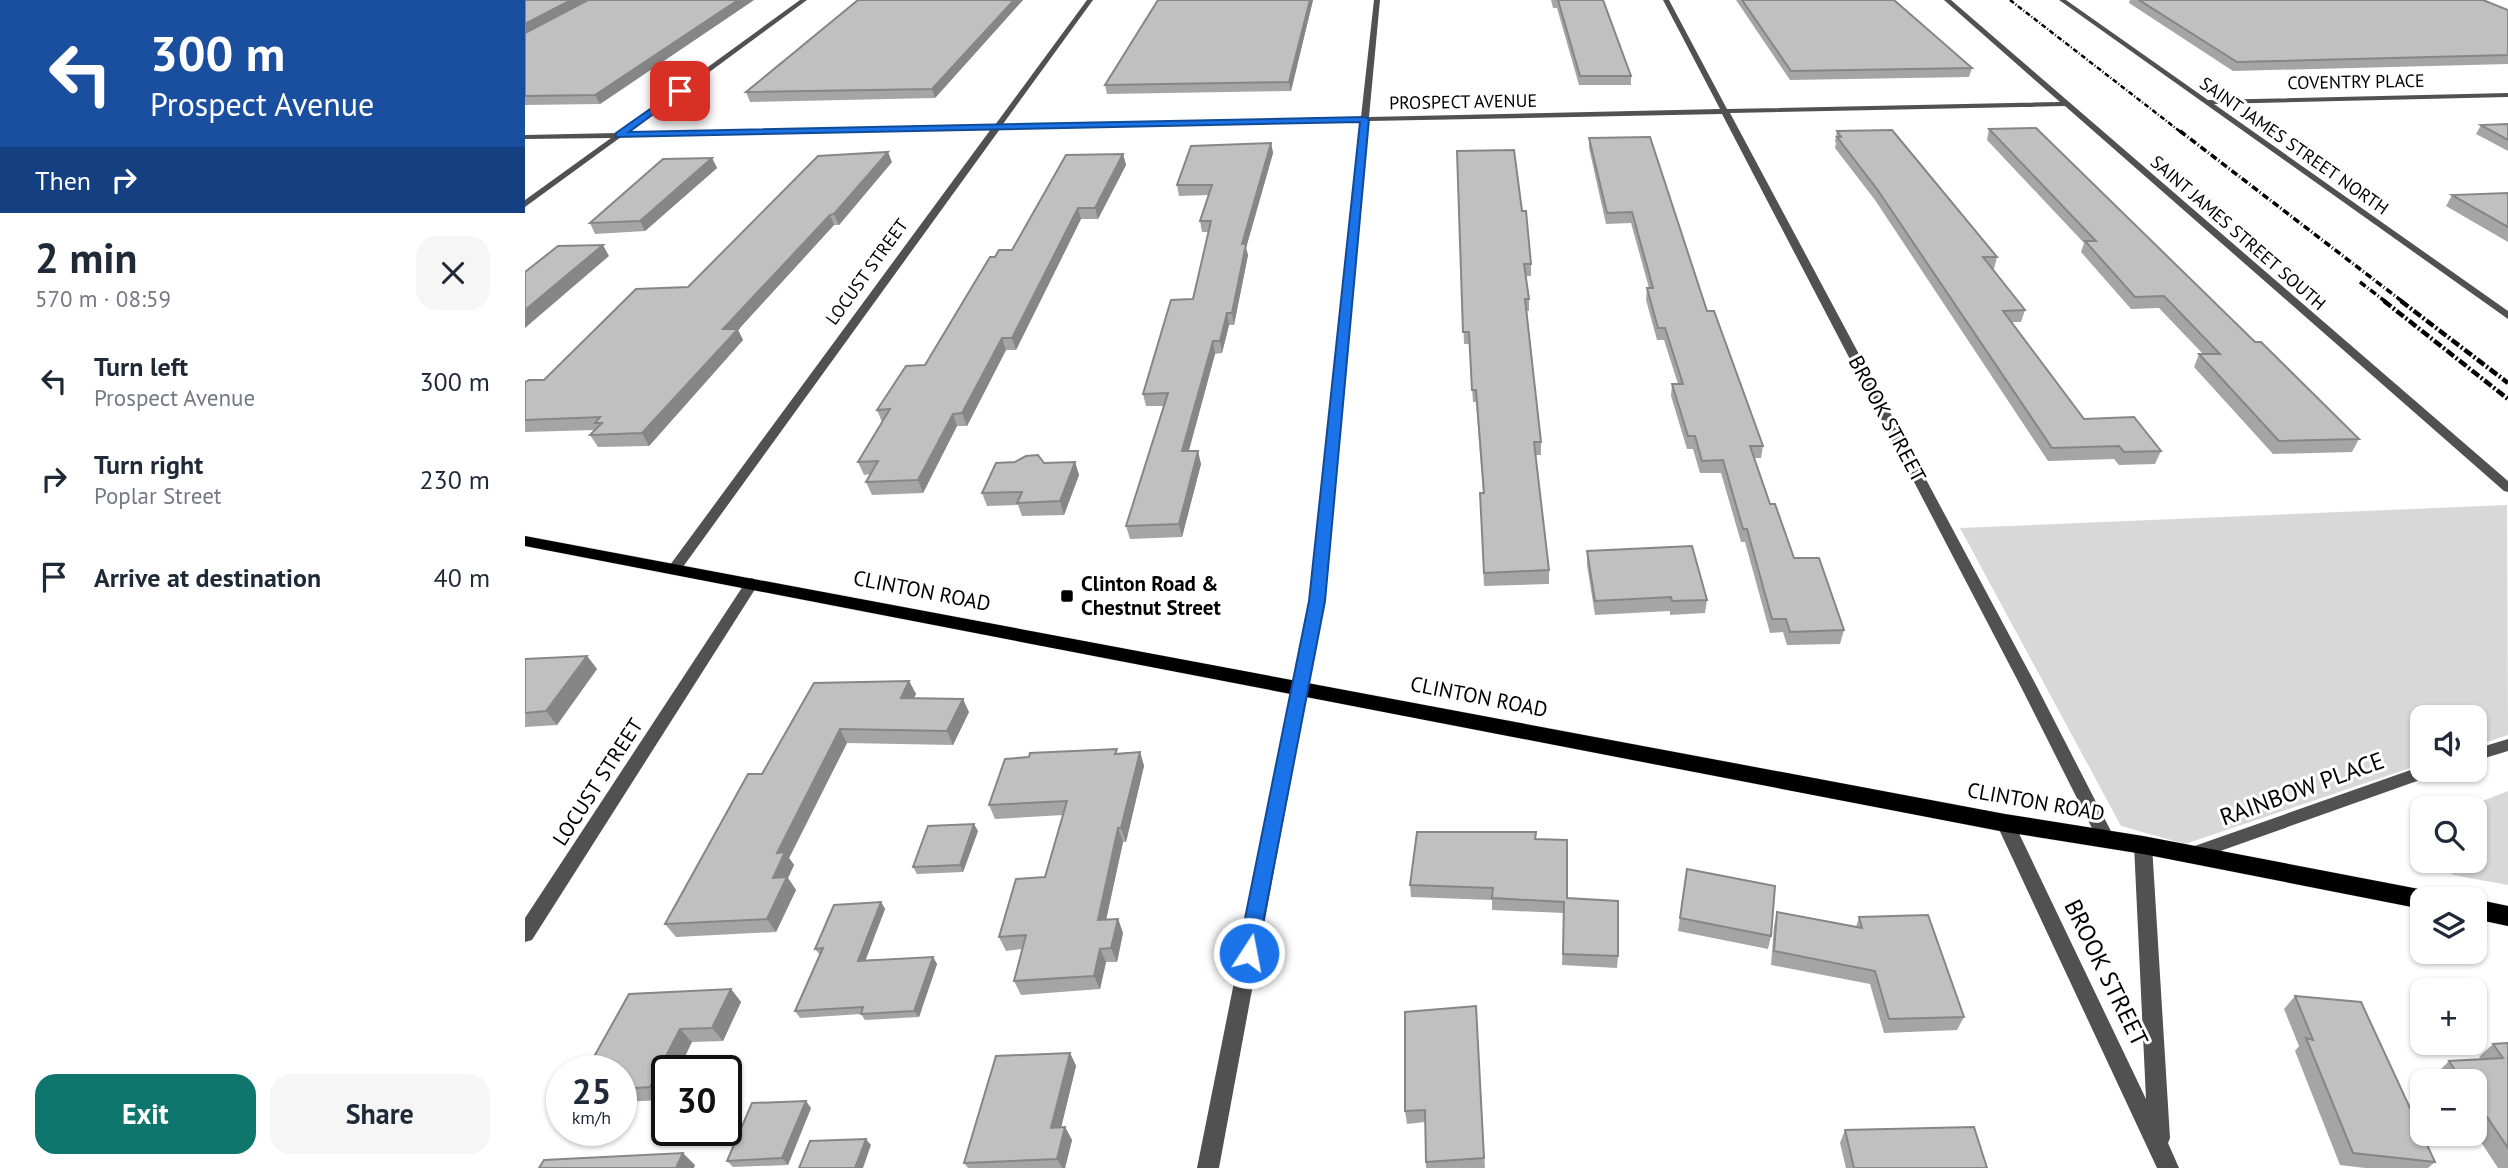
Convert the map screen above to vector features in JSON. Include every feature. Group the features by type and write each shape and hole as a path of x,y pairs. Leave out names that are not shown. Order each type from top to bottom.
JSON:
{"main road":[{"name":"CLINTON ROAD","path":"525,541 2005,823 2143,845 2410,897"},
{"path":"2487,912 2508,916"}],"street":[{"path":"525,204 804,0"},
{"name":"LOCUST STREET","path":"675,568 1090,0"},
{"path":"1208,1168 1317,601 1377,0"},
{"name":"BROOK STREET","path":"1666,0 2028,685 2106,839"},
{"name":"SAINT JAMES STREET SOUTH","path":"1947,0 2508,488"},
{"name":"SAINT JAMES STREET NORTH","path":"2062,0 2508,316"},
{"name":"COVENTRY PLACE","path":"2206,102 2508,94"},
{"name":"PROSPECT AVENUE","path":"525,137 2065,104"},
{"name":"LOCUST STREET","path":"525,934 752,583"},
{"path":"2487,751 2508,745"},
{"name":"RAINBOW PLACE","path":"2192,854 2410,776"},
{"name":"BROOK STREET","path":"2005,823 2160,1146 2168,1168"},
{"name":"BROOK STREET","path":"2143,845 2160,1146"}],"shaded area":[{"path":"2507,505 2508,735 2487,742 2487,705 2410,705 2410,768 2185,844 2121,826 1960,528"},
{"path":"2508,791 2508,885 2451,873 2487,873 2487,799"}],"building":[{"path":"525,0 571,0 525,24"},
{"path":"588,0 738,0 595,95 525,96 525,33"},
{"path":"858,0 1014,0 932,89 746,92"},
{"path":"1158,0 1310,0 1289,82 1105,85"},
{"path":"1558,0 1603,0 1631,76 1580,76"},
{"path":"1742,0 1894,0 1972,68 1791,71"},
{"path":"2139,0 2483,0 2508,10 2508,55 2237,62"},
{"path":"2508,124 2508,140 2481,125"},
{"path":"2036,128 2255,342 2261,342 2359,439 2279,441 2199,354 2220,354 2164,296 2135,297 2085,241 2096,241 1989,129"},
{"path":"1892,130 1997,257 1983,257 2025,310 2003,311 2084,419 2134,417 2161,451 2124,452 2119,446 2052,448 1877,189 1837,137 1841,137 1837,131"},
{"path":"1650,137 1707,311 1714,311 1763,446 1750,446 1770,504 1775,504 1794,558 1819,558 1844,630 1790,632 1786,619 1772,619 1747,529 1743,529 1723,460 1702,461 1695,436 1688,436 1672,384 1683,384 1665,328 1658,328 1647,288 1653,288 1632,212 1607,213 1589,138"},
{"path":"1271,143 1242,244 1246,244 1232,313 1227,313 1220,341 1213,341 1182,451 1198,451 1179,524 1126,526 1168,393 1143,394 1171,300 1193,299 1211,221 1200,221 1212,185 1177,185 1191,146"},
{"path":"1514,150 1522,211 1526,211 1531,264 1524,264 1529,299 1525,299 1541,442 1534,442 1549,570 1484,573 1480,493 1484,493 1476,390 1472,390 1469,332 1463,332 1457,151"},
{"path":"888,152 834,214 830,215 723,329 738,329 642,433 590,435 602,423 595,423 600,417 525,420 525,382 544,380 636,289 688,287 818,156"},
{"path":"1123,154 1095,208 1078,208 1012,338 1002,338 962,413 953,414 918,480 866,482 878,461 858,462 890,409 877,410 906,366 925,365 990,257 995,257 999,250 1012,250 1066,155"},
{"path":"712,158 640,221 590,223 663,159"},
{"path":"2508,193 2508,227 2452,195"},
{"path":"603,245 525,310 525,272 558,246"},
{"path":"1038,455 1044,463 1075,462 1060,501 1017,503 1022,492 982,493 996,463 1015,462 1026,456"},
{"path":"1692,546 1707,600 1672,601 1671,597 1595,601 1587,551"},
{"path":"587,656 546,711 525,713 525,659"},
{"path":"909,681 901,698 963,699 947,731 840,729 777,853 785,852 773,878 787,877 767,919 665,924 748,774 762,774 814,683"},
{"path":"1117,749 1115,754 1140,752 1121,828 1118,828 1098,920 1118,919 1111,948 1100,949 1094,976 1014,981 1026,935 999,937 1016,879 1045,877 1067,801 989,805 1005,759 1029,757 1030,753"},
{"path":"974,824 960,865 913,867 928,826"},
{"path":"1417,832 1536,832 1535,839 1567,840 1567,898 1618,901 1618,956 1563,954 1564,902 1492,898 1493,888 1410,885"},
{"path":"1687,869 1775,886 1771,936 1680,918"},
{"path":"881,902 858,961 933,957 914,1011 861,1014 863,1007 795,1011 823,948 815,949 834,905"},
{"path":"1777,912 1862,928 1859,917 1928,915 1964,1017 1889,1019 1875,971 1774,951"},
{"path":"731,989 712,1028 680,1029 667,1055 651,1055 650,1087 637,1088 637,1055 595,1055 629,994"},
{"path":"2295,996 2361,1002 2410,1108 2410,1146 2428,1146 2435,1162 2353,1153 2306,1038 2313,1040"},
{"path":"1476,1006 1484,1158 1426,1162 1425,1110 1405,1111 1405,1012"},
{"path":"2508,1043 2508,1148 2487,1117 2487,1069 2454,1069 2449,1061 2503,1058 2493,1044"},
{"path":"1070,1053 1051,1128 1065,1127 1057,1159 964,1163 996,1056"},
{"path":"806,1101 782,1158 727,1161 733,1146 742,1146 742,1126 752,1103"},
{"path":"1974,1127 1987,1168 1854,1168 1845,1130"},
{"path":"866,1139 855,1168 799,1168 810,1141"},
{"path":"683,1153 676,1168 539,1168 544,1160"}],"railway":[{"path":"2010,0 2182,133"},
{"path":"2180,131 2403,302"},
{"path":"2360,282 2386,302"},
{"path":"2384,301 2508,399"},
{"path":"2401,301 2508,383"}],"place":[{"name":"Clinton Road & Chestnut Street","path":"1067,596"}],"route":[{"path":"680,91 619,135 1365,119 1317,601 1249,953"}]}
